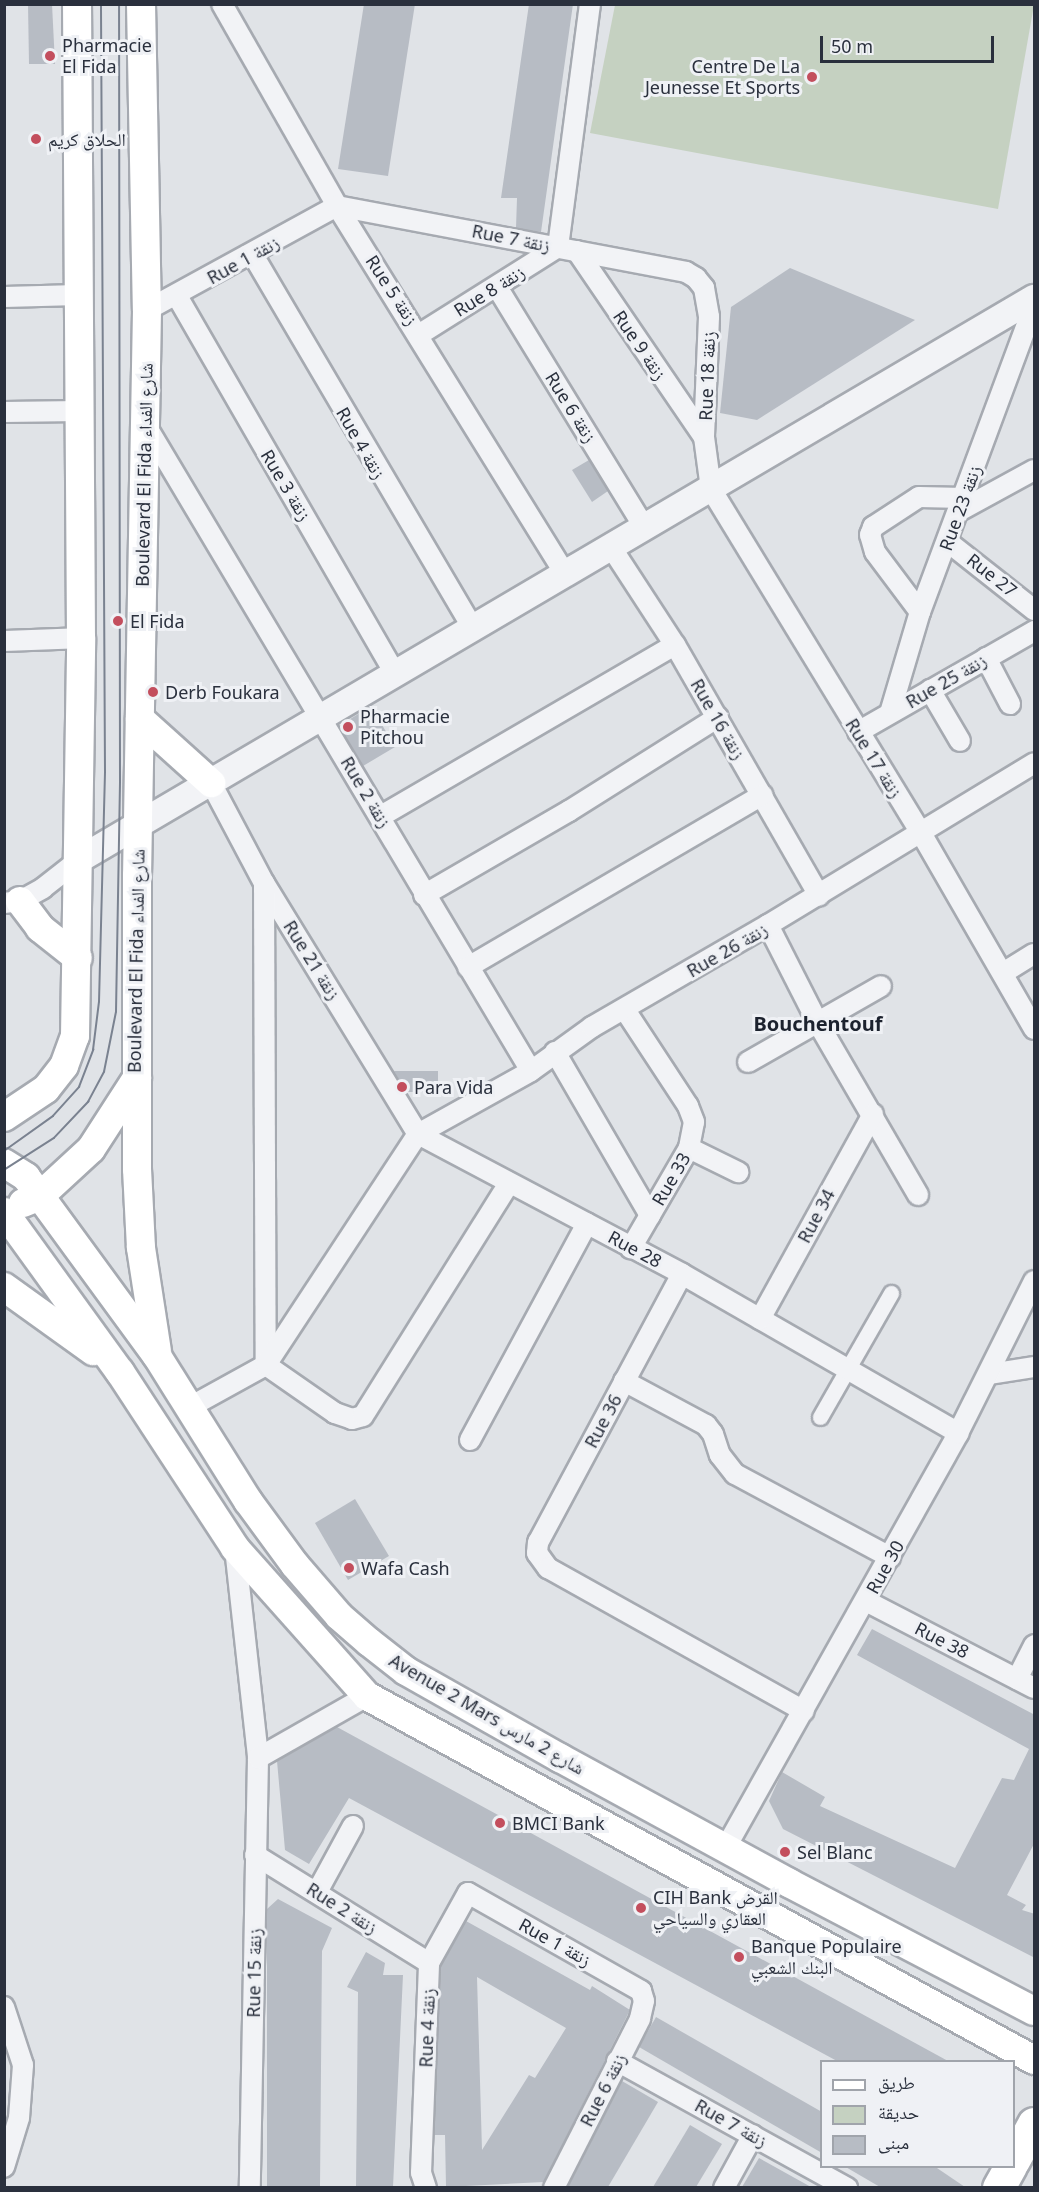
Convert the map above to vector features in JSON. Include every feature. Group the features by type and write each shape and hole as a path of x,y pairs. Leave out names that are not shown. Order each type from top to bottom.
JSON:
{"main road":[{"path":"4,1117 45,1089 64,1066 75,1035 80,859 81,638 76,4"},
{"name":"Boulevard El Fida شارع الفداء","path":"4,1212 40,1196 91,1149 137,1078 147,310 141,4"},
{"path":"140,719 211,783"},
{"path":"12,902 78,958"},
{"path":"137,1078 141,1248 157,1356"},
{"name":"Avenue 2 Mars شارع 2 مارس","path":"4,1163 26,1177 157,1356 248,1501 296,1565 339,1616 369,1642 406,1671 725,1849 1035,2011"},
{"path":"4,1212 120,1372 235,1548 367,1696 1035,2060"},
{"path":"4,1287 40,1309 120,1372"},
{"path":"1015,2160 1035,2124"},
{"path":"999,2187 1010,2168"}],"street":[{"name":"Rue 5 زنقة","path":"222,4 337,206 420,334 565,574"},
{"path":"567,249 590,4"},
{"name":"Rue 1 زنقة","path":"147,310 253,255 337,206"},
{"name":"Rue 7 زنقة","path":"337,206 686,272"},
{"name":"Rue 8 زنقة","path":"420,334 497,287 567,249"},
{"name":"Rue 9 زنقة","path":"567,249 704,437"},
{"name":"Rue 4 زنقة","path":"253,255 473,629"},
{"name":"Rue 18 زنقة","path":"686,272 704,288 709,309 704,437 711,489"},
{"name":"Rue 6 زنقة","path":"497,287 644,527"},
{"path":"4,297 78,295"},
{"name":"Rue 3 زنقة","path":"177,296 395,674"},
{"path":"12,902 80,859 1035,298"},
{"name":"Rue 23 زنقة","path":"890,713 920,612 1035,305"},
{"path":"4,412 80,411"},
{"name":"Rue 2 زنقة","path":"144,422 531,1071"},
{"path":"920,612 875,552 870,535 879,520 919,497 961,505 1035,470"},
{"name":"Rue 17 زنقة","path":"711,489 921,833 1035,1029"},
{"name":"Rue 27","path":"948,542 1035,610"},
{"name":"Rue 16 زنقة","path":"611,547 675,645 819,895"},
{"name":"Rue 25 زنقة","path":"858,732 1035,631"},
{"path":"4,641 81,638"},
{"path":"381,816 675,645"},
{"path":"986,658 1010,704"},
{"path":"930,690 960,741"},
{"path":"424,895 718,717"},
{"name":"Rue 26 زنقة","path":"418,1134 531,1071 555,1052 768,926 1035,763"},
{"name":"Rue 21 زنقة","path":"211,783 264,883 418,1134"},
{"path":"468,966 762,795"},
{"path":"264,883 266,1365"},
{"path":"768,926 818,1023 873,1114 918,1195"},
{"path":"1003,974 1035,954"},
{"path":"748,1062 881,986"},
{"name":"Rue 33","path":"625,1010 688,1106 694,1122 689,1148 631,1248"},
{"path":"555,1052 650,1215"},
{"name":"Rue 34","path":"760,1319 873,1114"},
{"path":"188,1408 266,1365 418,1134"},
{"name":"Rue 28","path":"418,1134 682,1274 958,1433"},
{"path":"689,1148 738,1172"},
{"path":"266,1365 335,1413 352,1419 363,1416 509,1183"},
{"path":"470,1440 586,1224"},
{"name":"Rue 36","path":"682,1274 538,1542 537,1553 548,1568 804,1711"},
{"name":"Rue 30","path":"725,1849 866,1601 958,1433 1035,1281"},
{"path":"820,1417 891,1293"},
{"path":"988,1374 1035,1367"},
{"path":"624,1381 706,1425 713,1434 720,1455 735,1474 890,1557"},
{"name":"Rue 15 زنقة","path":"235,1548 258,1758 250,2187"},
{"name":"Rue 38","path":"866,1601 1026,1684 1035,1645"},
{"path":"258,1758 367,1696"},
{"path":"316,1892 353,1826"},
{"name":"Rue 2 زنقة","path":"255,1855 429,1963"},
{"name":"Rue 1 زنقة","path":"468,1893 641,1990"},
{"name":"Rue 4 زنقة","path":"423,2180 429,1963 468,1893"},
{"name":"Rue 6 زنقة","path":"554,2187 644,2010 641,1990"},
{"path":"4,2007 23,2065 19,2118 4,2167"},
{"name":"Rue 7 زنقة","path":"617,2061 846,2187"},
{"path":"724,2187 753,2135"}],"green space":[{"name":"Centre De La Jeunesse Et Sports","path":"615,5 1034,5 998,209 590,133"}],"building":[{"path":"28,4 52,4 55,64 29,64"},
{"path":"364,4 415,4 388,176 338,169"},
{"path":"529,4 573,4 541,232 516,228 517,198 501,198"},
{"path":"790,268 915,320 757,420 720,413 731,307"},
{"path":"589,460 608,491 592,502 572,470"},
{"path":"371,706 395,747 363,766 339,726"},
{"path":"394,1071 438,1071 438,1092 406,1092"},
{"path":"355,1499 389,1556 348,1580 315,1523"},
{"path":"872,1629 1035,1715 1035,1842 1007,1895 1026,1905 1022,1910 1035,1914 1035,1958 783,1829 769,1801 782,1772 825,1797 820,1806 955,1868 1002,1778 1014,1780 1029,1749 857,1655"},
{"path":"337,1727 946,2060 835,2060 349,1798 309,1864 285,1850 277,1761"},
{"path":"278,1899 332,1928 322,1951 320,2187 267,2187 267,1909"},
{"path":"466,1921 590,1990 592,1986 630,2010 544,2182 446,2187 445,2135 434,2135 441,1966","holes":["477,1977 566,2028 535,2078 529,2075 482,2150"]},
{"path":"366,1952 385,1963 383,1975 403,1975 393,2187 356,2187 358,1992 347,1987"},
{"path":"656,2017 820,2111 820,2152 639,2047"},
{"path":"622,2081 658,2102 608,2187 568,2187"},
{"path":"690,2125 722,2144 696,2187 653,2187"},
{"path":"759,2158 811,2187 742,2187"},
{"path":"847,2168 937,2168 965,2187 880,2187"}],"tram line":[{"path":"4,1151 53,1116 79,1087 93,1050 99,1002 105,772 101,4"},
{"path":"4,1170 54,1138 88,1102 104,1072 116,1012 120,782 119,4"}],"place":[{"name":"Pharmacie El Fida","path":"50,56"},
{"name":"Centre De La Jeunesse Et Sports","path":"812,77"},
{"name":"الحلاق كريم","path":"36,139"},
{"name":"El Fida","path":"118,621"},
{"name":"Derb Foukara","path":"153,692"},
{"name":"Pharmacie Pitchou","path":"348,727"},
{"name":"Para Vida","path":"402,1087"},
{"name":"Wafa Cash","path":"349,1568"},
{"name":"BMCI Bank","path":"500,1823"},
{"name":"Sel Blanc","path":"785,1852"},
{"name":"CIH Bank القرض العقاري والسياحي","path":"641,1908"},
{"name":"Banque Populaire البنك الشعبي","path":"739,1957"}],"district":[{"name":"Bouchentouf","path":"818,1023"}]}
